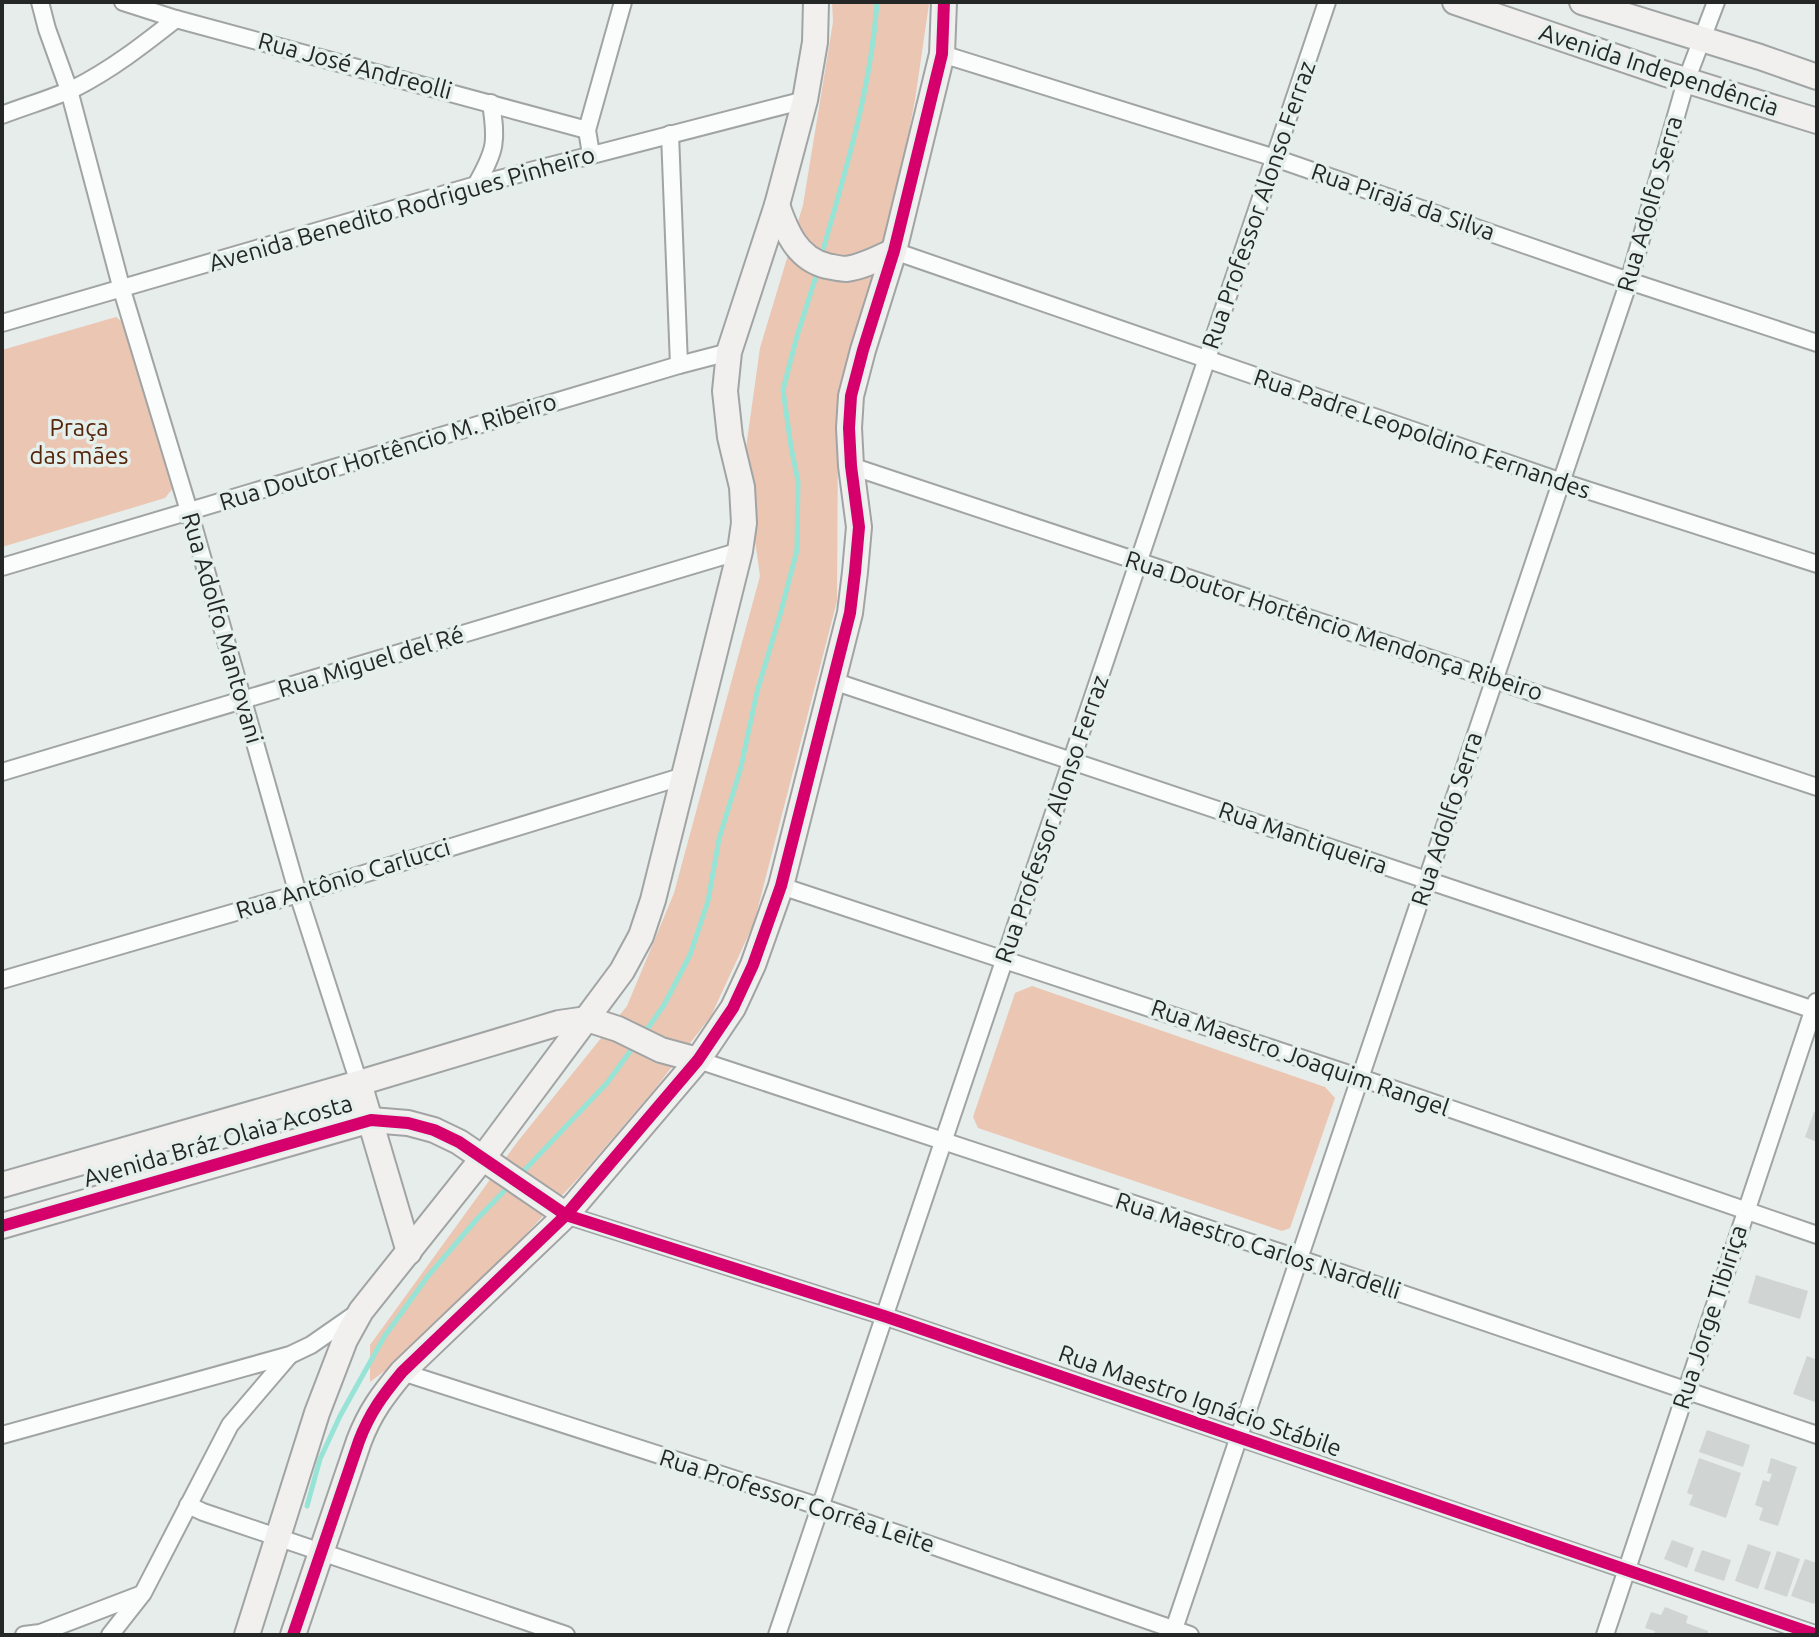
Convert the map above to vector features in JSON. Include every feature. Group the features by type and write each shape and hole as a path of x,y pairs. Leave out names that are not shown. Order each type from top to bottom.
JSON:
{"street":[{"name":"Rua Adolfo Mantovani","path":"40,2 69,90 122,290 189,511 298,894 371,1120 409,1252"},
{"name":"Rua José Andreolli","path":"123,2 587,130"},
{"path":"591,154 587,130 623,2"},
{"path":"247,1635 317,1413 345,1340 361,1311 482,1159 587,1019 622,971 641,936 653,900 740,551 744,523 742,487 730,437 725,391 729,352 777,205 805,100 815,42 816,2"},
{"path":"293,1635 367,1418 378,1401 402,1372 566,1215 698,1060 733,1008 753,965 781,886 850,613 859,527 851,466 851,396 894,251 942,54 944,2"},
{"name":"Rua Professor Alonso Ferraz","path":"777,1635 1327,2"},
{"name":"Avenida Independência","path":"1455,2 1686,81 1817,121"},
{"name":"Avenida Independência","path":"1582,2 1817,77"},
{"name":"Rua Adolfo Serra","path":"1172,1632 1562,482 1629,281 1686,81 1716,2"},
{"path":"2,115 93,78 134,52 176,19"},
{"name":"Rua Pirajá da Silva","path":"942,54 1275,158 1817,343"},
{"name":"Avenida Benedito Rodrigues Pinheiro","path":"2,323 476,185 805,100"},
{"path":"476,185 491,158 495,132 491,103"},
{"path":"670,134 679,365"},
{"path":"777,205 786,230 800,251 820,264 844,269 868,263 894,251"},
{"name":"Rua Padre Leopoldino Fernandes","path":"894,251 1562,482 1817,564"},
{"name":"Rua Doutor Hortêncio M. Ribeiro","path":"2,567 729,352"},
{"name":"Rua Doutor Hortêncio Mendonça Ribeiro","path":"851,466 1817,787"},
{"name":"Rua Miguel del Ré","path":"2,772 740,551"},
{"name":"Rua Mantiqueira","path":"833,681 1816,1007"},
{"name":"Rua Antônio Carlucci","path":"2,980 298,894 684,776"},
{"name":"Rua Maestro Joaquim Rangel","path":"781,886 1361,1078 1817,1235"},
{"name":"Rua Jorge Tibiriça","path":"1605,1635 1816,1007"},
{"name":"Avenida Bráz Olaia Acosta","path":"2,1185 359,1083 533,1029 587,1019 618,1029 661,1050 698,1060"},
{"name":"Rua Maestro Carlos Nardelli","path":"698,1060 1300,1259 1817,1435"},
{"name":"Avenida Bráz Olaia Acosta","path":"2,1226 371,1120 408,1123 434,1130 459,1142 566,1215"},
{"path":"88,1201 99,1183 99,1175 89,1160"},
{"name":"Rua Maestro Ignácio Stábile","path":"566,1215 884,1316 1817,1635"},
{"path":"2,1435 290,1355 311,1345 361,1311"},
{"path":"110,1635 143,1593 230,1425 290,1355"},
{"name":"Rua Professor Corrêa Leite","path":"402,1372 821,1507 1172,1632 1190,1635"},
{"path":"188,1505 566,1635"},
{"path":"35,1634 143,1593"}],"green space":[{"path":"832,2 929,4 896,198 858,334 838,427 837,601 754,923 711,1016 654,1090 582,1174 434,1333 370,1382 370,1345 518,1141 627,1006 674,893 760,576 744,462 760,348 803,205 833,22"},
{"name":"Praça das mães","path":"116,317 125,324 173,488 165,498 2,547 2,350"},
{"path":"1032,986 1325,1087 1335,1098 1290,1228 1282,1231 978,1128 973,1117 1015,993"}],"building":[{"path":"1814,1112 1817,1113 1817,1142 1805,1137"},
{"path":"1756,1275 1808,1291 1800,1319 1748,1303"},
{"path":"1807,1356 1817,1360 1815,1402 1793,1394"},
{"path":"1707,1430 1750,1445 1743,1467 1699,1452"},
{"path":"1699,1458 1741,1473 1726,1518 1689,1505 1693,1495 1687,1493"},
{"path":"1771,1458 1797,1467 1778,1526 1759,1520 1763,1508 1755,1505 1763,1480 1769,1482 1772,1474 1767,1473"},
{"path":"1672,1540 1694,1548 1687,1568 1664,1559"},
{"path":"1748,1544 1771,1552 1758,1589 1735,1581"},
{"path":"1702,1550 1731,1560 1724,1581 1694,1571"},
{"path":"1777,1551 1800,1559 1787,1597 1764,1589"},
{"path":"1805,1559 1817,1563 1817,1597 1814,1604 1791,1596"},
{"path":"1665,1607 1688,1616 1686,1623 1708,1631 1707,1635 1653,1635 1655,1631 1645,1628 1651,1612 1661,1615"}],"waterway":[{"path":"821,257 863,99 877,2"},
{"path":"643,1035 664,1005 690,955 708,901 719,839 741,767 757,692 797,550 798,481 783,390 818,270"},
{"path":"519,1176 607,1083 634,1046"},
{"path":"307,1506 320,1459 384,1337 428,1276 509,1186"}],"cycle path":[{"path":"293,1635 359,1441 383,1396 402,1372 566,1215 698,1060 733,1008 753,965 781,886 850,613 859,527 851,466 851,396 894,251 942,54 944,2"},
{"path":"2,1226 371,1120 408,1123 434,1130 459,1142 566,1215 884,1316 1817,1635"}]}
